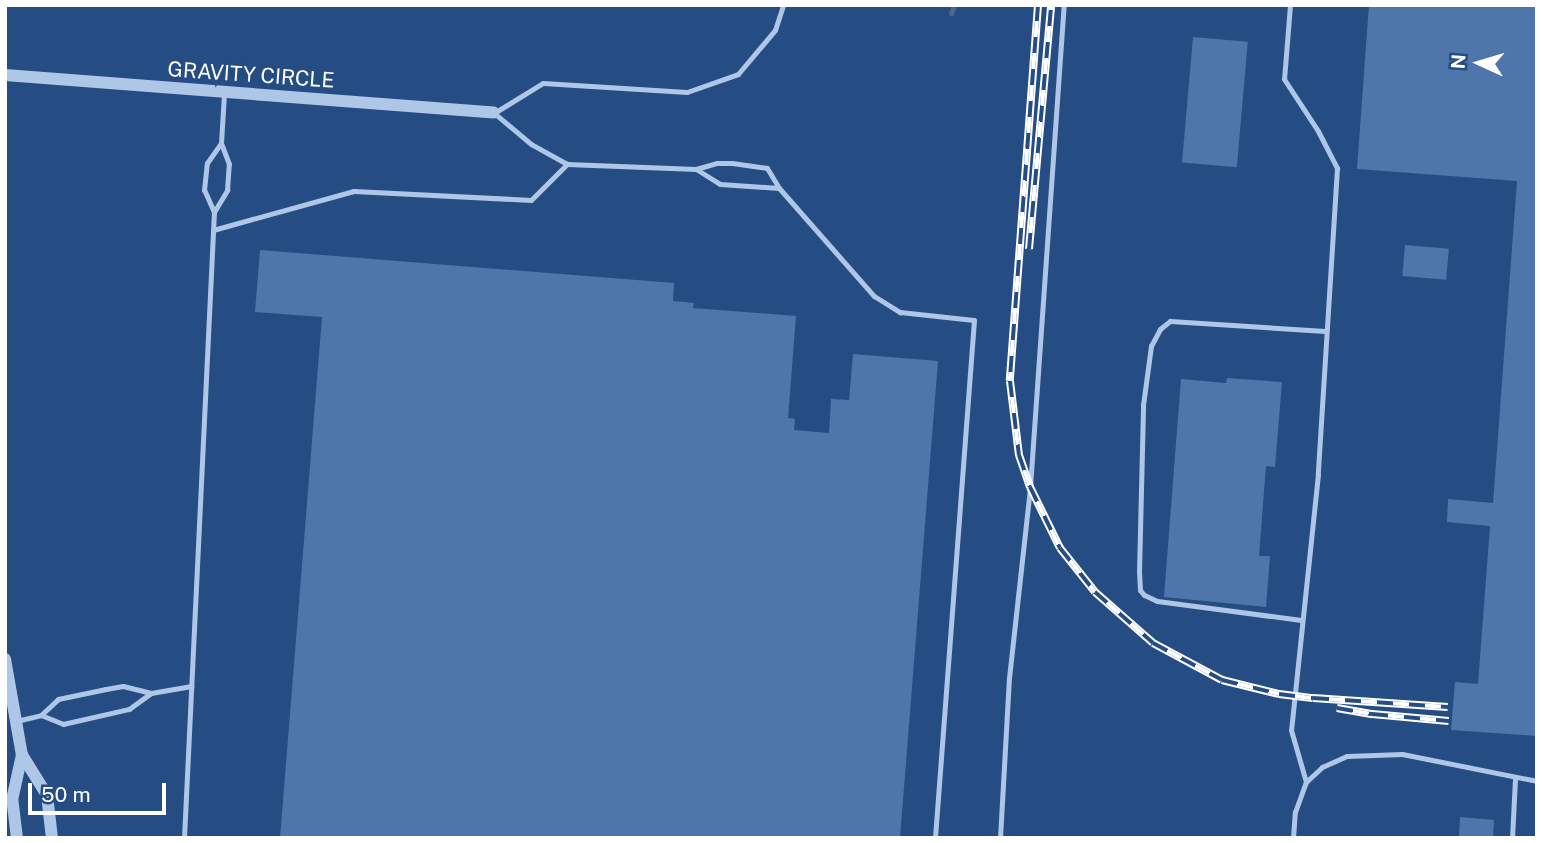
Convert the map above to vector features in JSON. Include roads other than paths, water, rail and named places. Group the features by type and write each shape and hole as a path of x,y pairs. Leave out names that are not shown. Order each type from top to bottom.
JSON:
{"street":[{"name":"GRAVITY CIRCLE","path":"5,75 494,113"},
{"path":"5,659 22,755 47,795 52,838"},
{"path":"17,838 12,800 22,755"}],"lane":[{"path":"783,5 775,30 738,74 687,92 543,83 494,113 531,144 567,164 695,169 717,163 767,168 779,188 873,296 900,312 974,320 935,838"},
{"path":"1000,838 1009,678 1030,487 1064,5"},
{"path":"1290,5 1284,79 1318,131 1337,168 1318,474 1291,730 1306,782"},
{"path":"184,838 214,212 227,190 229,164 221,143 224,92"},
{"path":"214,212 204,190 207,163 221,143"},
{"path":"213,230 354,191 531,200 567,164"},
{"path":"695,169 720,184 779,188"},
{"path":"1301,620 1157,601 1140,590 1143,405 1151,346 1160,329 1170,321 1325,331"},
{"path":"16,721 41,715 58,699 106,689 123,686 151,693 191,686"},
{"path":"41,715 64,724 129,709 151,693"},
{"path":"1293,838 1295,812 1306,782 1322,767 1347,755 1402,754 1516,779 1537,781"},
{"path":"1512,838 1516,779"}],"waterway":[{"path":"951,13 954,5"}],"railway":[{"path":"1038,5 1010,381 1019,455 1030,487 1060,548 1095,592 1153,643 1222,680 1279,694 1448,707"},
{"path":"1029,249 1051,5"},
{"path":"1337,708 1449,721"}]}
